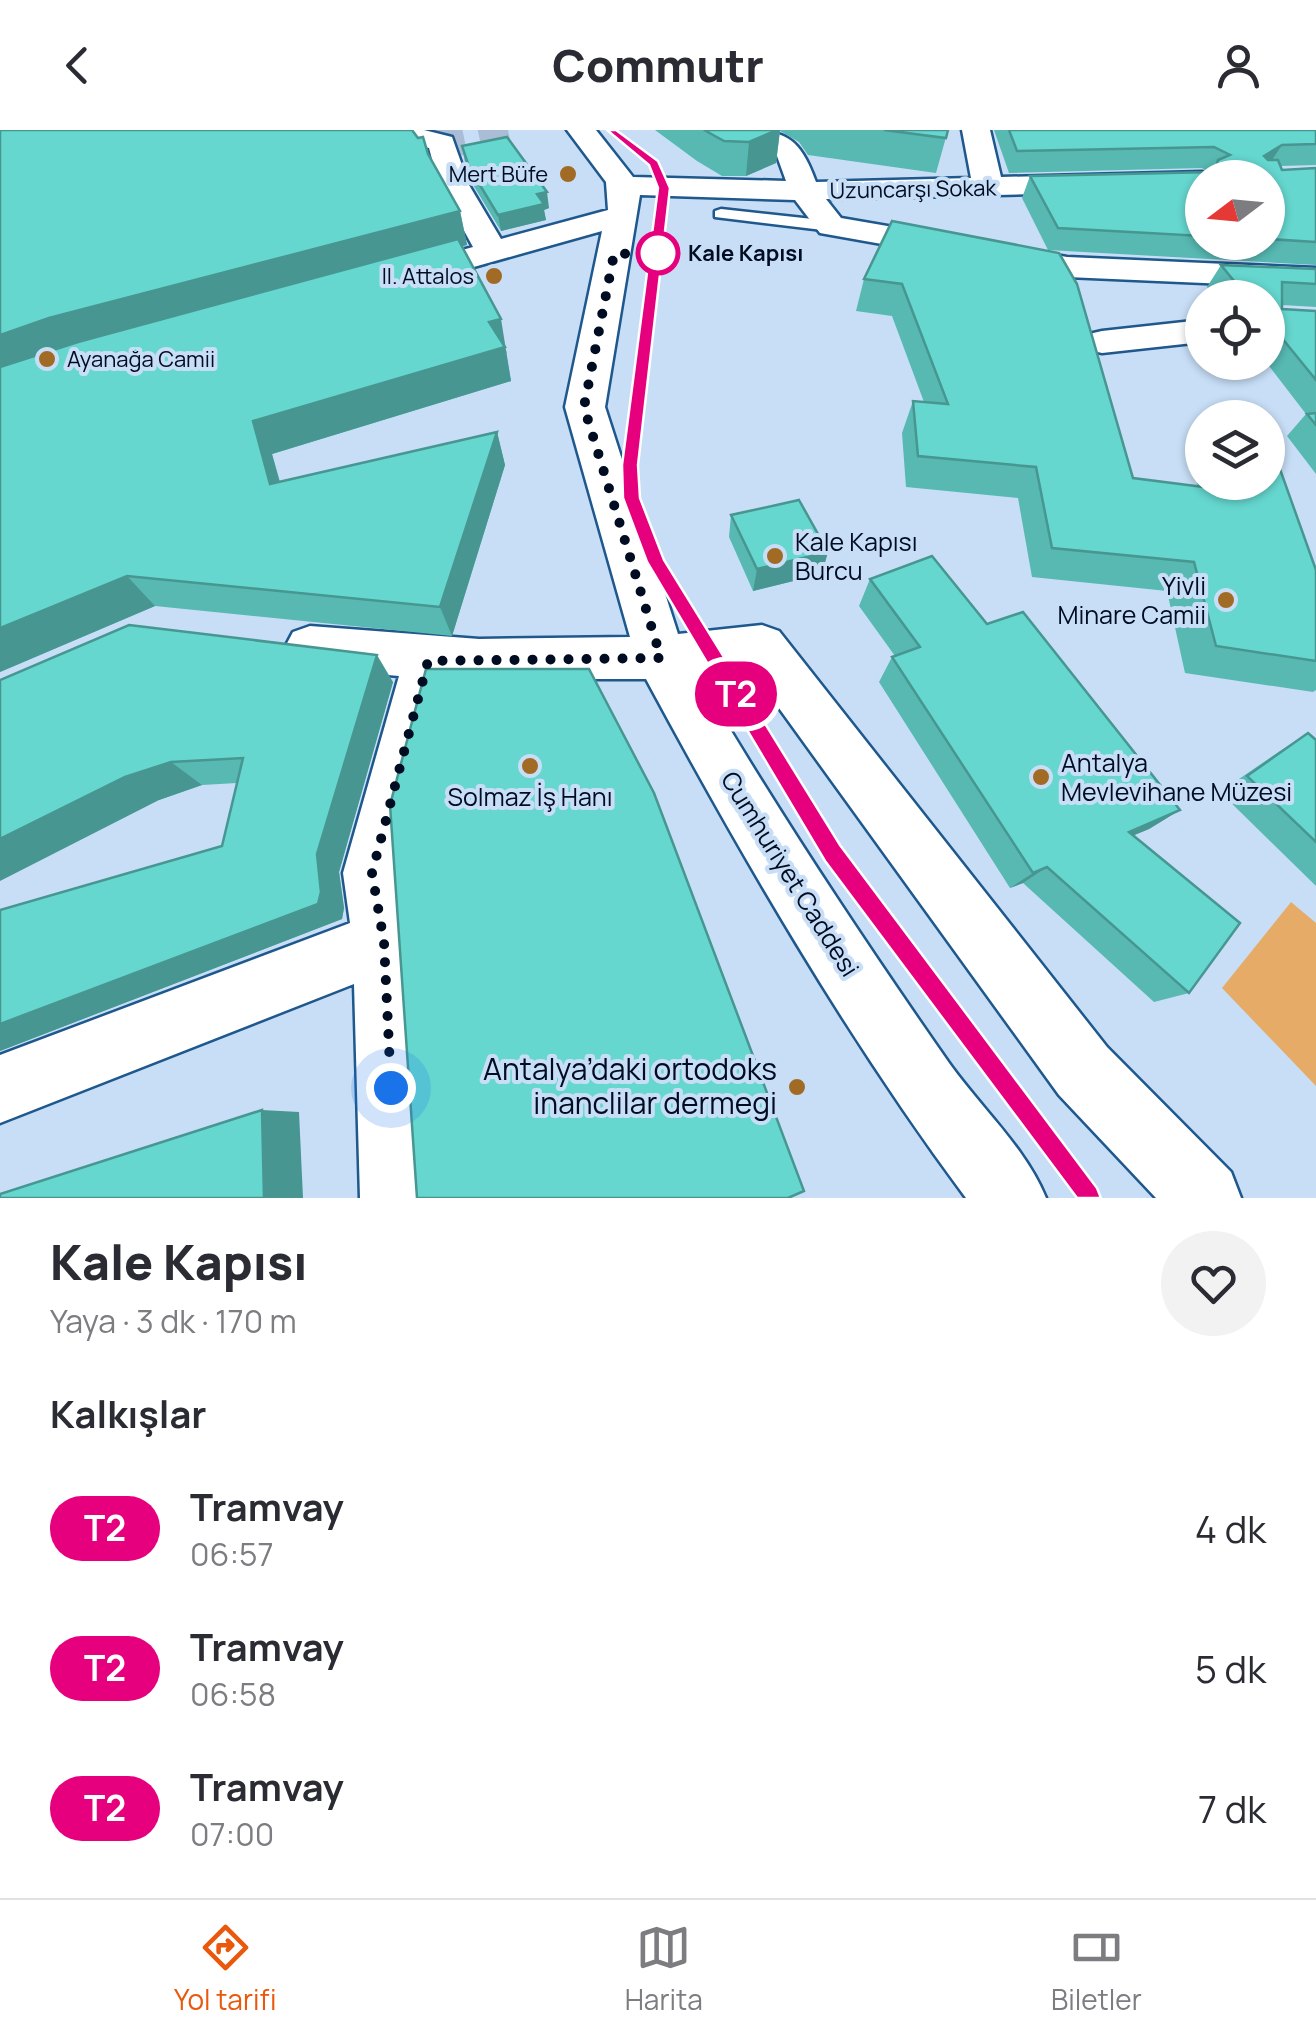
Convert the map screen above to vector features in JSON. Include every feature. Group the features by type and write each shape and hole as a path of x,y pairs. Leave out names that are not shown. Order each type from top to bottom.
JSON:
{"street":[{"path":"581,130 622,201"},
{"path":"751,130 790,151 804,191 831,226 1067,267 1316,278"},
{"path":"976,130 988,188"},
{"path":"364,139 406,134 442,143 454,185 493,254"},
{"name":"Uzuncarşı Sokak","path":"374,284 493,254 622,201 804,191 1185,182"},
{"name":"Cumhuriyet Caddesi","path":"622,201 584,407 661,658 730,782 906,1057 1010,1198"},
{"path":"1102,342 1185,332"},
{"path":"272,643 428,661 661,658 762,646 1083,1072 1205,1198"},
{"path":"396,1198 384,942 372,873 428,661"},
{"path":"0,1089 384,942"}],"lane":[{"path":"721,214 831,226"}],"shaded area":[{"path":"1291,902 1316,923 1316,1086 1222,988"}],"building":[{"path":"0,130 412,130 418,138 423,137 428,154 460,211 49,318 0,335"},
{"path":"704,130 777,130 749,142 724,141"},
{"path":"884,130 948,130 946,138"},
{"path":"1009,130 1316,130 1316,144 1282,145 1264,156 1268,160 1218,160 1230,155 1214,147 1017,151"},
{"path":"507,137 547,192 537,194 544,204 498,215 469,167 462,146"},
{"path":"1316,168 1316,242 1285,240 1285,170"},
{"path":"1185,173 1185,235 1058,228 1030,176"},
{"path":"892,221 1059,253 1077,284 1133,478 1185,485 1185,500 1285,500 1285,483 1316,570 1316,661 1216,646 1194,562 1052,548 1036,467 918,456 913,401 948,404 902,284 864,279"},
{"path":"458,239 501,319 489,322 505,347 253,421 270,484 497,432 440,607 127,576 0,628 0,367 78,342"},
{"path":"1221,265 1316,269 1316,284 1233,280"},
{"path":"1285,309 1316,311 1316,380 1285,342"},
{"path":"799,500 828,552 757,569 731,515"},
{"path":"932,556 987,624 1023,612 1180,810 1129,832 1240,923 1189,993 1047,867 1033,873 892,657 920,647 870,579"},
{"path":"129,625 377,655 317,854 321,892 318,904 0,1024 0,910 222,846 243,758 171,762 125,777 0,839 0,680"},
{"path":"426,669 589,669 654,793 804,1191 788,1198 417,1198 390,805"},
{"path":"1308,733 1316,740 1316,842 1247,776"},
{"path":"262,1110 264,1198 0,1198 0,1194"}],"tunnel":[{"path":"389,155 508,130"}],"tram line":[{"path":"612,130 653,164 664,188 630,465 631,498 656,562 818,829"},
{"name":"T2","path":"612,130 654,164 664,188 630,465 632,498 656,562 832,853 1087,1198"},
{"path":"816,827 1087,1198"}],"place":[{"name":"Mert Büfe","path":"568,174"},
{"name":"Kale Kapısı","path":"658,253"},
{"name":"II. Attalos","path":"494,276"},
{"name":"Ayanağa Camii","path":"47,359"},
{"name":"Kale Kapısı Burcu","path":"775,556"},
{"name":"Yivli Minare Camii","path":"1226,600"},
{"name":"Solmaz İş Hanı","path":"530,766"},
{"name":"Antalya Mevlevihane Müzesi","path":"1041,777"},
{"name":"Antalya’daki ortodoks inanclilar dermegi","path":"797,1087"}],"route":[{"path":"391,1088 384,942 372,873 428,661 661,658 584,407 614,254 658,253"}]}
